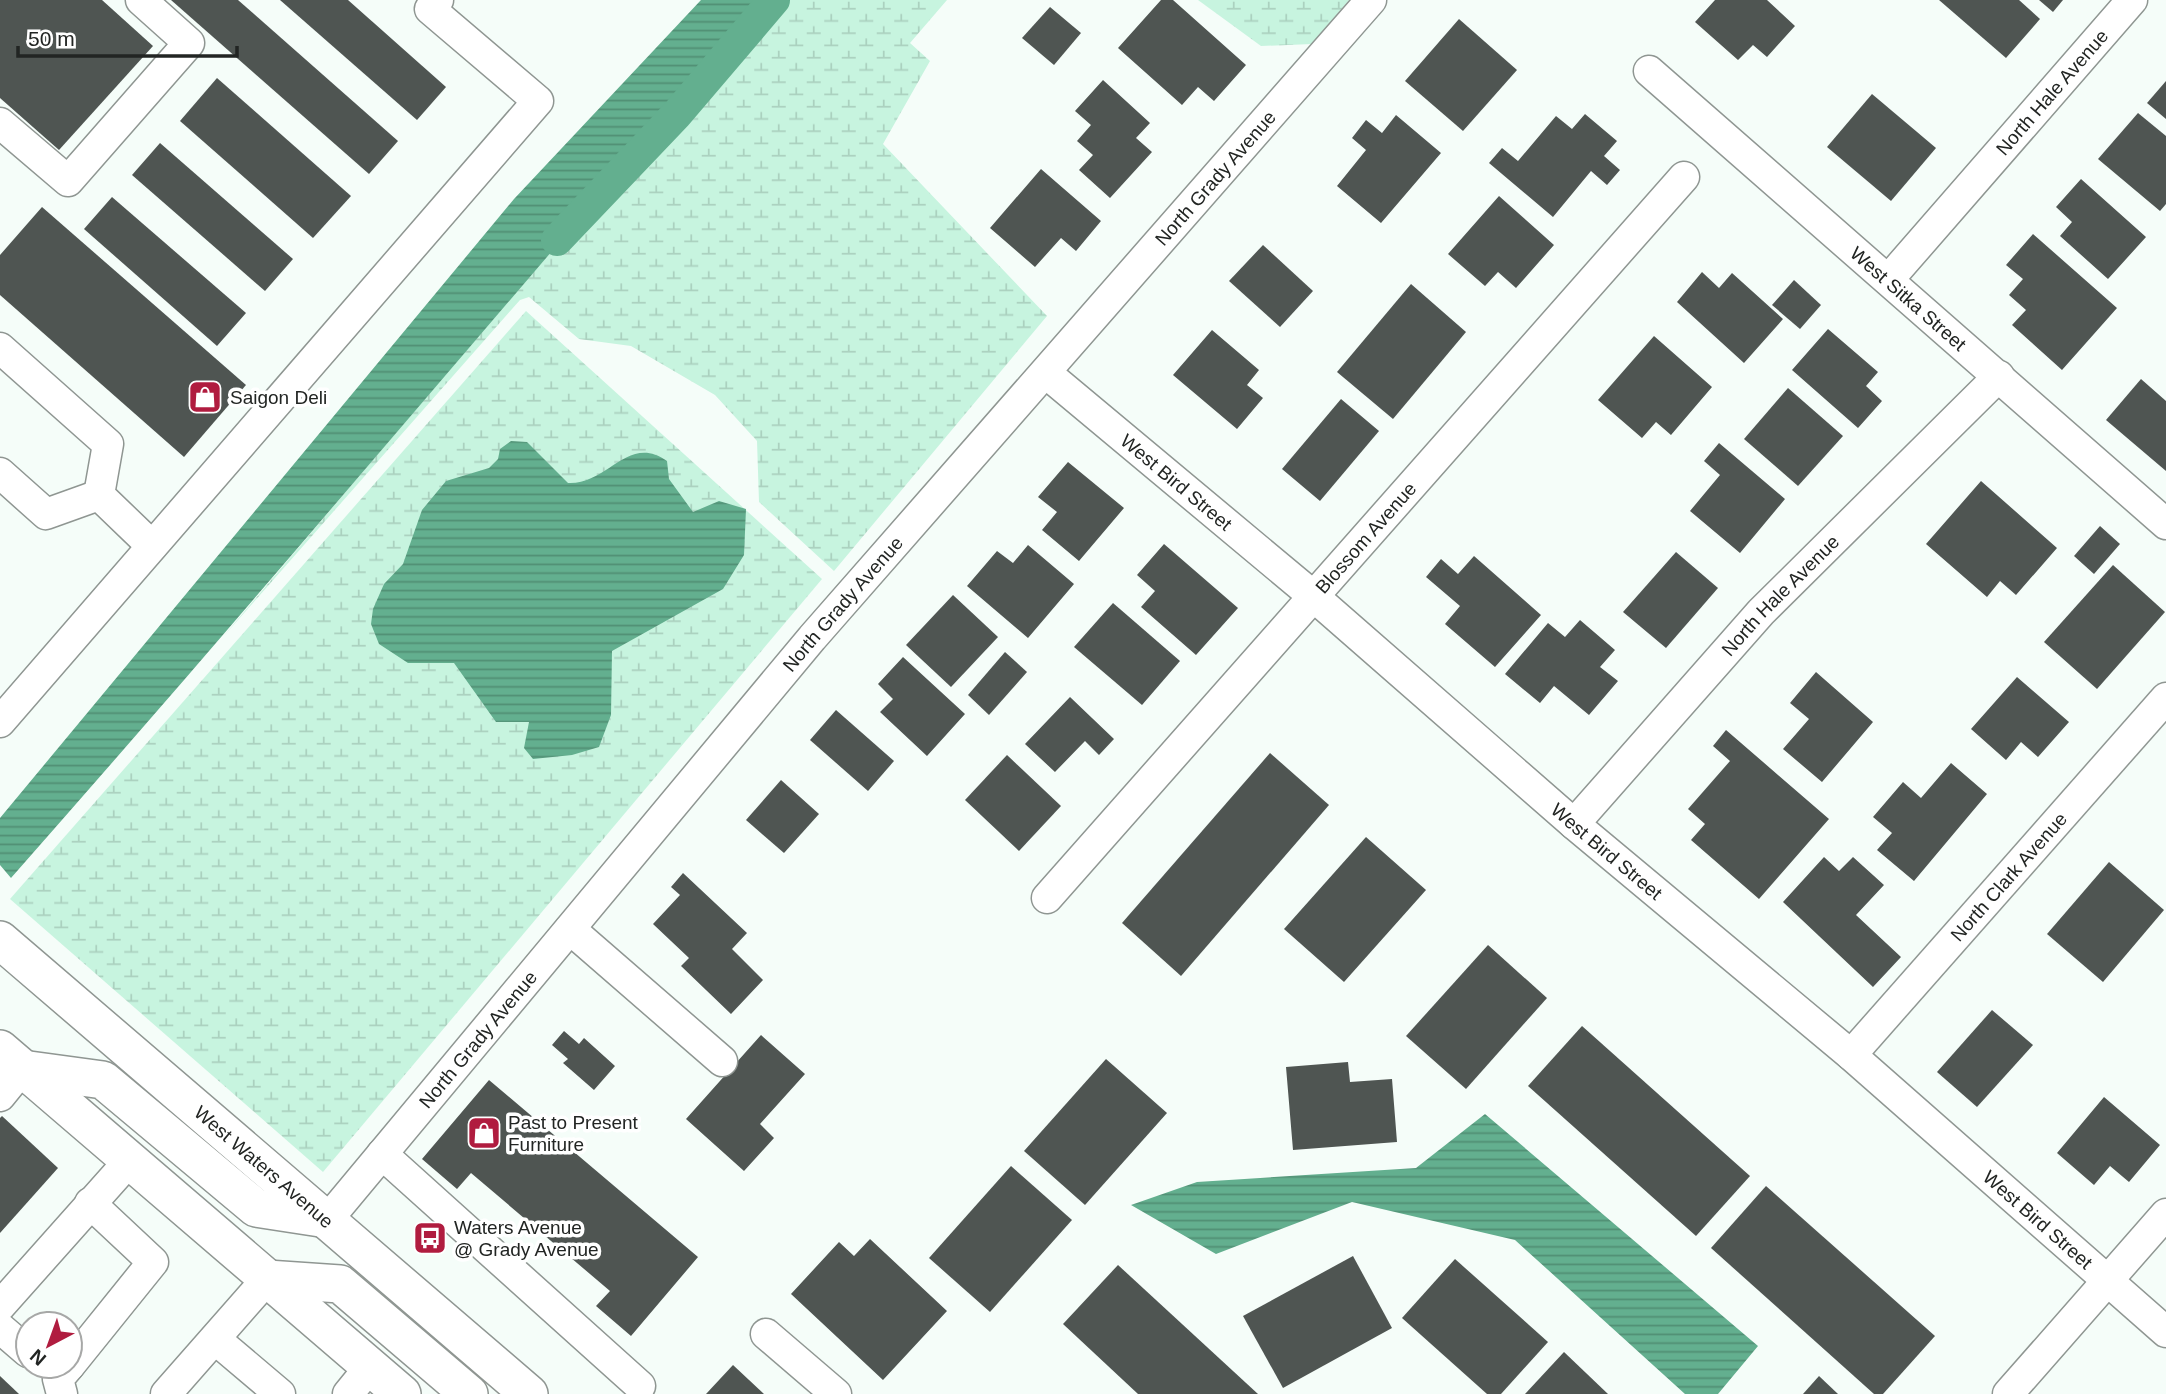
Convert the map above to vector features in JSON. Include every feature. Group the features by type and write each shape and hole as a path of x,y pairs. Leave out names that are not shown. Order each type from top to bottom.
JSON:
{"main road":[{"name":"West Waters Avenue","path":"0,940 529,1394"},
{"path":"7,1071 103,1080 256,1208 328,1219"},
{"path":"7,1071 130,1160 267,1279 359,1381 402,1394"},
{"path":"267,1279 340,1284 469,1394"}],"street":[{"path":"0,123 68,181 189,43 141,0"},
{"name":"North Grady Avenue","path":"328,1219 812,638 1371,0"},
{"name":"North Hale Avenue","path":"1889,279 2132,0"},
{"path":"0,722 538,101 429,3"},
{"name":"West Sitka Street","path":"1649,71 2166,524"},
{"name":"Blossom Avenue","path":"1047,898 1684,177"},
{"path":"0,348 108,444 99,495"},
{"name":"West Bird Street","path":"1045,373 1312,595 1574,824 1852,1055 2166,1332"},
{"name":"North Hale Avenue","path":"1574,824 1761,612 1999,376"},
{"path":"0,473 46,514 99,495"},
{"path":"99,495 152,546"},
{"name":"North Clark Avenue","path":"1852,1055 2166,698"},
{"path":"570,929 722,1061"},
{"path":"382,1154 640,1386"},
{"path":"0,1306 130,1160"},
{"path":"84,1346 153,1262 90,1203"},
{"path":"2008,1394 2166,1214"},
{"path":"166,1394 267,1279"},
{"path":"0,1328 14,1340"},
{"path":"766,1334 836,1394"},
{"path":"215,1339 280,1394"}],"green space":[{"path":"769,0 947,0 910,43 930,61 883,144 1047,316 834,571 759,502 757,441 715,395 631,346 579,339 529,297 520,300 222,638 555,245"},
{"path":"1198,0 1349,0 1312,44 1261,46"},
{"path":"526,311 822,579 323,1172 10,899"}],"shaded area":[{"path":"701,0 769,0 11,878 0,865 0,818 514,199"},
{"path":"511,441 527,442 568,483 595,476 629,456 653,454 667,461 669,479 693,512 719,501 746,509 744,555 723,589 612,651 611,715 599,747 572,755 533,759 524,748 529,722 496,722 454,663 408,663 379,644 371,624 373,609 384,584 403,564 422,510 446,481 489,468 498,459 500,449"},
{"path":"1485,1114 1758,1346 1718,1394 1685,1394 1515,1240 1352,1202 1216,1254 1131,1205 1197,1182 1416,1168"}],"building":[{"path":"0,0 102,0 153,46 59,150 0,98"},
{"path":"171,0 238,0 398,141 369,174"},
{"path":"280,0 348,0 446,87 417,120"},
{"path":"1161,0 1173,0 1246,65 1214,101 1198,87 1182,105 1118,48"},
{"path":"1715,0 1767,0 1795,26 1767,57 1753,45 1738,60 1695,22"},
{"path":"1939,0 2019,0 2040,19 2006,58"},
{"path":"2039,0 2063,0 2053,12"},
{"path":"1050,7 1081,33 1054,65 1022,38"},
{"path":"1459,19 1517,70 1463,131 1405,81"},
{"path":"217,78 351,196 313,238 180,121"},
{"path":"1103,80 1150,123 1136,138 1152,152 1110,198 1079,170 1093,155 1077,141 1091,125 1075,111"},
{"path":"2166,81 2166,119 2147,103"},
{"path":"1872,94 1936,148 1891,201 1827,147"},
{"path":"2138,113 2166,136 2166,204 2160,211 2098,159"},
{"path":"1585,114 1617,141 1604,156 1620,170 1607,185 1591,171 1553,217 1489,163 1502,148 1518,161 1556,116 1572,129"},
{"path":"1396,115 1441,153 1381,223 1337,186 1366,150 1352,138 1366,120 1382,133"},
{"path":"160,143 293,259 265,291 132,175"},
{"path":"1041,169 1101,221 1076,251 1061,238 1035,267 990,228"},
{"path":"2081,179 2146,237 2108,279 2060,236 2072,222 2056,207"},
{"path":"1499,196 1554,245 1516,288 1498,272 1485,286 1448,254"},
{"path":"112,197 246,313 217,346 84,229"},
{"path":"42,207 246,385 184,457 0,295 0,255"},
{"path":"2033,234 2117,308 2062,370 2012,325 2026,310 2009,295 2023,279 2006,265"},
{"path":"1263,245 1313,291 1280,327 1229,281"},
{"path":"1702,272 1719,288 1732,273 1783,319 1744,363 1677,302"},
{"path":"1794,280 1821,305 1800,329 1772,305"},
{"path":"1411,284 1466,332 1393,419 1337,372"},
{"path":"1828,329 1878,372 1866,386 1882,401 1858,428 1792,370"},
{"path":"1212,330 1259,370 1247,385 1263,398 1237,429 1173,375"},
{"path":"1654,336 1712,387 1671,435 1656,422 1642,438 1598,400"},
{"path":"2141,379 2166,401 2166,471 2106,420"},
{"path":"1788,388 1843,436 1798,486 1744,439"},
{"path":"1341,399 1379,431 1320,501 1282,469"},
{"path":"1719,443 1785,499 1740,553 1690,511 1720,475 1704,461"},
{"path":"1068,462 1124,508 1079,561 1042,530 1057,512 1038,497"},
{"path":"1981,481 2057,548 2016,595 2000,581 1987,597 1926,544"},
{"path":"2100,526 2120,544 2094,574 2074,556"},
{"path":"1164,544 1238,608 1196,655 1141,607 1155,591 1137,575"},
{"path":"1028,545 1074,584 1028,638 967,586 997,551 1013,563"},
{"path":"1676,552 1718,588 1666,648 1623,612"},
{"path":"1474,556 1541,615 1495,667 1445,624 1460,606 1426,577 1441,559 1458,574"},
{"path":"2113,565 2165,612 2097,689 2044,642"},
{"path":"953,595 998,637 951,687 906,645"},
{"path":"1113,603 1180,661 1142,705 1074,647"},
{"path":"1580,620 1615,650 1600,667 1618,681 1589,715 1554,686 1540,703 1505,674 1548,623 1565,637"},
{"path":"1005,652 1027,672 989,715 968,695"},
{"path":"903,657 965,714 927,756 880,712 893,699 878,684"},
{"path":"1816,672 1873,722 1822,782 1783,749 1809,719 1790,703"},
{"path":"2017,677 2069,722 2038,757 2021,742 2006,760 1971,729"},
{"path":"1070,697 1114,739 1099,755 1085,741 1055,772 1025,744"},
{"path":"836,710 894,761 868,791 810,740"},
{"path":"1726,730 1829,819 1759,899 1691,840 1705,824 1688,809 1730,761 1713,746"},
{"path":"1270,753 1329,805 1181,976 1122,923"},
{"path":"1007,755 1061,806 1019,851 965,800"},
{"path":"1951,763 1987,794 1914,881 1877,850 1892,833 1873,817 1903,782 1921,798"},
{"path":"781,780 819,814 784,853 746,820"},
{"path":"1366,837 1426,890 1344,982 1284,929"},
{"path":"1824,857 1839,871 1853,857 1884,885 1856,915 1901,957 1873,987 1783,902"},
{"path":"2109,862 2164,910 2103,982 2047,934"},
{"path":"683,873 747,933 732,949 763,980 731,1014 681,966 689,958 653,924 680,895 671,887"},
{"path":"1488,945 1547,998 1466,1089 1406,1036"},
{"path":"1992,1010 2033,1045 1977,1107 1937,1072"},
{"path":"1582,1026 1750,1176 1696,1236 1528,1086"},
{"path":"564,1031 579,1044 584,1038 615,1066 594,1090 563,1063 568,1059 552,1045"},
{"path":"761,1035 805,1074 760,1124 774,1138 744,1171 686,1119"},
{"path":"1106,1059 1167,1113 1085,1205 1024,1151"},
{"path":"1348,1062 1350,1082 1392,1079 1397,1142 1293,1150 1286,1067"},
{"path":"489,1080 698,1257 631,1336 596,1306 610,1291 471,1173 457,1189 422,1159"},
{"path":"2104,1097 2160,1145 2129,1182 2110,1166 2094,1185 2057,1153"},
{"path":"2,1116 58,1168 0,1233 0,1118"},
{"path":"1011,1166 1072,1220 990,1312 929,1258"},
{"path":"1766,1186 1935,1336 1883,1394 1874,1394 1711,1248"},
{"path":"870,1239 947,1311 883,1380 791,1294 839,1242 854,1256"},
{"path":"1353,1256 1392,1328 1283,1388 1243,1316"},
{"path":"1455,1259 1548,1342 1501,1394 1487,1394 1402,1318"},
{"path":"1118,1265 1258,1394 1138,1394 1063,1324"},
{"path":"1564,1352 1608,1394 1525,1394"},
{"path":"733,1365 764,1394 706,1394"},
{"path":"0,1376 19,1394 0,1394"},
{"path":"1819,1376 1838,1394 1803,1394"}],"waterway":[{"path":"557,240 677,114 774,0"}],"place":[{"name":"Saigon Deli","path":"205,397"},
{"name":"Past to Present Furniture","path":"484,1133"},
{"name":"Waters Avenue @ Grady Avenue","path":"430,1238"}]}
